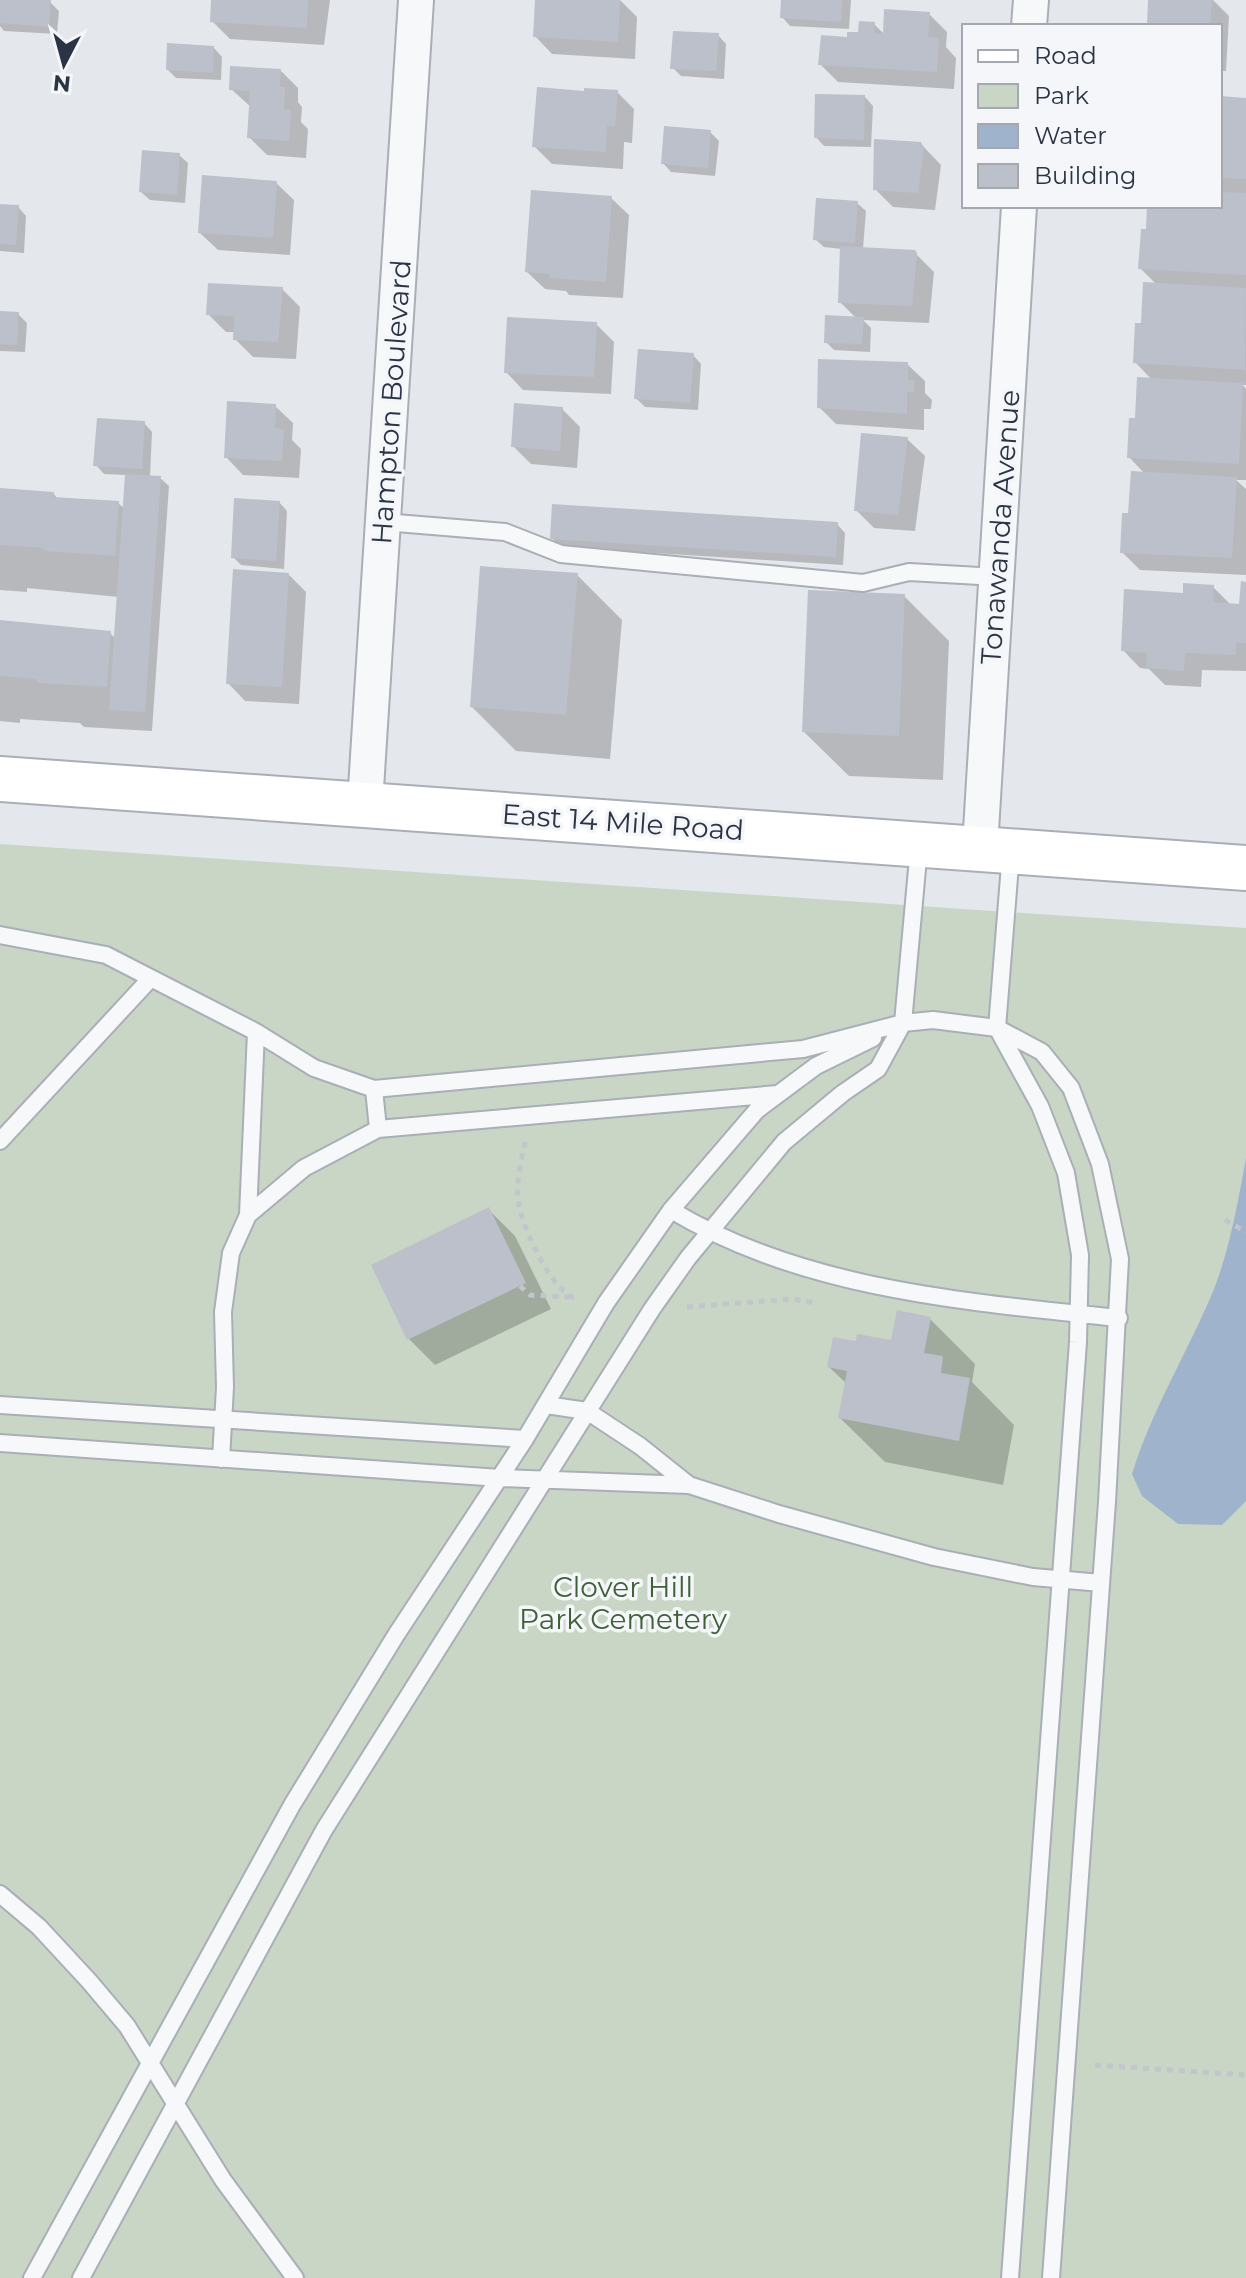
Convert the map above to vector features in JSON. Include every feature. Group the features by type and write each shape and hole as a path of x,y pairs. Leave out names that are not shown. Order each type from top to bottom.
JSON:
{"main road":[{"name":"East 14 Mile Road","path":"0,779 1246,868"}],"street":[{"name":"Hampton Boulevard","path":"365,804 416,0"},
{"path":"1029,24 1031,0"},
{"name":"Tonawanda Avenue","path":"995,848 997,577 1019,208"}],"lane":[{"path":"384,522 505,532 561,554 847,582 863,583 909,572 997,577"},
{"path":"81,2278 324,1830 652,1309 709,1232 784,1142 843,1093 878,1069 903,1023 920,843"},
{"path":"995,848 997,1028 1040,1106 1066,1173 1080,1255 1080,1314 1010,2278"},
{"path":"0,935 106,955 256,1032 314,1068 374,1089 803,1049 903,1023 933,1020 997,1028 1042,1052 1071,1088 1100,1164 1120,1259 1119,1318 1051,2278"},
{"path":"0,1141 151,978"},
{"path":"32,2278 292,1805 396,1635 525,1439 606,1303 671,1210 757,1110 816,1066 903,1023"},
{"path":"221,1459 225,1387 223,1312 231,1253 248,1215 256,1032"},
{"path":"374,1089 378,1129"},
{"path":"248,1215 304,1168 378,1129 779,1094"},
{"path":"671,1210 748,1250 853,1279 934,1296 1119,1318"},
{"path":"0,1405 525,1439"},
{"path":"546,1405 587,1411 640,1446 689,1485"},
{"path":"0,1443 500,1478 689,1485 779,1514 934,1557 1033,1577 1101,1583"},
{"path":"0,1894 39,1927 127,2026 223,2180 295,2278"}],"path":[{"path":"1225,1220 1246,1232"},
{"path":"520,1286 530,1295 570,1297"},
{"path":"1066,2063 1246,2075"}],"green space":[{"name":"Clover Hill Park Cemetery","path":"0,844 1246,928 1246,2278 0,2278"}],"water":[{"path":"1246,1158 1246,1501 1222,1525 1178,1524 1142,1496 1132,1474 1220,1273"}],"building":[{"path":"0,0 51,0 49,27 0,23"},
{"path":"211,0 308,0 307,28 210,22"},
{"path":"535,0 620,0 618,42 533,37"},
{"path":"781,0 842,0 841,22 780,18"},
{"path":"1148,0 1212,0 1210,24 1147,24"},
{"path":"884,9 930,12 928,37 939,38 937,72 818,65 821,35 847,37 847,32 858,32 859,21 875,22 874,33 883,34"},
{"path":"673,31 719,33 716,71 670,69"},
{"path":"167,43 214,46 213,73 166,70"},
{"path":"230,66 281,69 280,87 285,87 284,109 291,110 289,141 247,138 250,91 229,90"},
{"path":"537,87 618,90 615,126 607,126 606,152 532,147"},
{"path":"815,94 865,95 864,140 814,138"},
{"path":"1222,96 1246,98 1246,179 1222,178"},
{"path":"664,126 711,130 708,168 661,164"},
{"path":"874,139 921,142 924,146 918,193 873,190"},
{"path":"142,150 180,153 177,195 139,192"},
{"path":"202,175 277,181 273,238 198,233"},
{"path":"531,190 612,196 606,282 549,278 550,274 525,272"},
{"path":"1222,192 1246,193 1246,275 1138,269 1141,229 1146,229 1147,208 1222,208"},
{"path":"816,198 858,201 855,243 813,240"},
{"path":"0,204 19,205 16,245 0,244"},
{"path":"840,246 915,250 912,306 838,303"},
{"path":"1143,282 1246,288 1245,370 1133,363 1135,323 1141,323"},
{"path":"208,283 283,287 278,342 233,340 234,316 206,315"},
{"path":"0,311 19,312 17,345 0,344"},
{"path":"825,315 864,317 862,344 824,343"},
{"path":"507,317 597,322 594,377 504,373"},
{"path":"638,349 694,353 690,403 634,399"},
{"path":"818,359 908,362 908,380 915,380 914,392 907,392 907,414 817,408"},
{"path":"1137,377 1243,383 1239,464 1127,458 1129,418 1135,418"},
{"path":"227,401 276,404 275,428 284,429 282,461 224,458"},
{"path":"514,403 563,407 560,451 511,447"},
{"path":"97,418 145,421 142,469 93,466"},
{"path":"861,433 908,437 898,515 854,511"},
{"path":"1131,471 1237,477 1232,558 1120,553 1122,513 1128,513"},
{"path":"125,474 161,476 145,712 109,710"},
{"path":"0,488 54,492 53,497 119,501 115,556 0,545"},
{"path":"234,498 280,501 276,561 231,558"},
{"path":"552,504 838,522 836,557 550,539"},
{"path":"480,566 578,573 566,715 470,707"},
{"path":"233,569 289,573 282,687 226,684"},
{"path":"1241,581 1246,582 1246,643 1236,643 1236,655 1185,653 1184,671 1146,668 1147,653 1121,651 1124,589 1183,593 1183,583 1214,585 1213,602 1239,604"},
{"path":"808,590 905,594 899,736 802,732"},
{"path":"0,620 111,631 107,687 37,683 37,679 0,676"},
{"path":"489,1207 526,1283 407,1340 371,1265"},
{"path":"897,1310 931,1317 924,1353 943,1356 941,1373 970,1378 959,1441 838,1418 847,1371 827,1367 833,1337 856,1341 857,1334 891,1340"}]}
